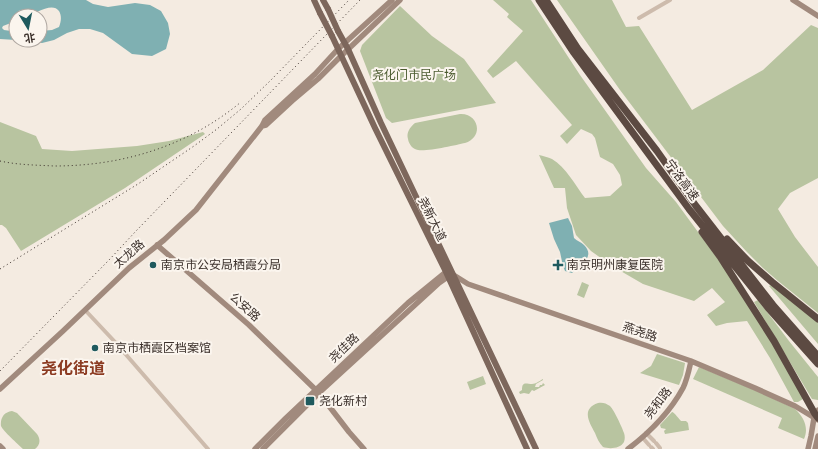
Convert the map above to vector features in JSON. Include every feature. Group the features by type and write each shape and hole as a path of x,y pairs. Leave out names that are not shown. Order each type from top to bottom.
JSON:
{"highway":[{"name":"宁洛高速","path":"540,0 574,53 690,209 769,309 818,364"},
{"name":"宁洛高速","path":"546,0 578,49 657,151 696,206 773,305 818,356"},
{"path":"657,151 689,188 729,242 772,282 818,319"},
{"path":"672,185 696,224 721,258 770,334 817,416"}],"main road":[{"name":"尧新大道","path":"314,0 536,449"},
{"name":"尧新大道","path":"323,0 450,274 527,449"},
{"name":"太龙路","path":"262,126 266,125 318,79 341,56 346,47 392,0"},
{"name":"太龙路","path":"0,389 129,268 196,210 262,126 265,120 315,74 338,49 346,47 400,0"},
{"path":"794,0 818,16"},
{"name":"公安路","path":"157,245 249,325 317,391 364,449"},
{"name":"燕尧路","path":"450,274 468,284 691,361 817,416"},
{"name":"尧佳路","path":"255,449 408,303 450,274"},
{"name":"尧和路","path":"628,449 644,435 670,407 684,387 691,361"},
{"name":"尧佳路","path":"263,449 317,391"},
{"path":"808,449 817,416"},
{"path":"814,449 818,436"},
{"path":"0,446 3,449"}],"street":[{"path":"639,18 670,0"},
{"path":"85,310 115,342 208,449"},
{"path":"644,435 655,442 660,448"},
{"path":"644,435 651,447"}],"green space":[{"path":"493,0 531,0 580,75 646,168 676,202 723,266 760,322 803,399 798,402 794,402 770,358 747,321 727,323 716,326 707,315 725,302 712,288 694,301 643,284 612,266 591,251 576,235 567,208 565,188 554,188 539,155 557,162 585,198 610,196 622,185 620,175 613,164 600,157 595,138 592,134 581,129 567,144 560,136 572,125 516,61 493,78 487,71 523,31 507,17 509,14"},
{"path":"557,0 612,0 626,27 639,26 692,110 763,70 811,25 818,28 818,178 790,193 778,209 795,237 818,267 818,313 763,268 723,226 620,90"},
{"name":"尧化门市民广场","path":"400,6 432,36 464,59 496,103 392,123 386,118 360,51 362,45"},
{"path":"460,114 471,117 475,121 477,131 471,140 465,143 427,150 416,149 410,145 408,132 415,123"},
{"path":"0,122 36,136 42,149 72,151 137,146 169,141 203,132 205,134 125,188 21,251 6,228 0,225"},
{"path":"582,282 589,285 584,298 577,295"},
{"path":"773,284 818,321 818,344 769,286"},
{"path":"758,300 818,377 818,400 812,399 754,302"},
{"path":"657,354 685,363 683,375 679,385 640,373 651,366"},
{"path":"699,367 795,409 805,423 806,431 804,439 778,428 782,418 693,379"},
{"path":"483,376 486,384 470,390 467,382"},
{"path":"543,379 536,384 535,387 539,387 543,383 545,385 534,391 532,390 529,394 520,394 519,392 522,390 524,384 535,384"},
{"path":"598,403 607,404 614,411 625,436 624,442 620,446 605,448 600,444 588,416 590,409"},
{"path":"12,411 17,413 37,434 39,442 35,449 23,449 2,428 1,420 3,416"},
{"path":"672,412 681,421 686,421 688,423 689,430 665,434 664,431 666,429 661,428 660,425"}],"water":[{"path":"0,0 86,0 93,4 108,7 135,3 150,5 161,11 168,23 170,34 166,49 152,56 132,54 103,33 90,29 79,29 48,42 48,30 59,27 61,19 60,13 56,8 8,8 8,24 2,28 8,31 8,40 0,39"},
{"path":"568,218 572,226 574,238 584,245 588,253 586,260 572,273 565,271 560,252 549,223"}],"railway":[{"path":"0,269 138,184 217,129 241,109 270,81 349,0"},
{"path":"0,371 360,0"},
{"path":"0,161 54,166 80,165 130,157 177,142 199,131 241,102"}],"place":[{"name":"南京市公安局栖霞分局","path":"153,265"},
{"name":"南京明州康复医院","path":"558,265"},
{"name":"南京市栖霞区档案馆","path":"95,348"},
{"name":"尧化新村","path":"310,401"}],"district":[{"name":"尧化街道","path":"73,368"}]}
